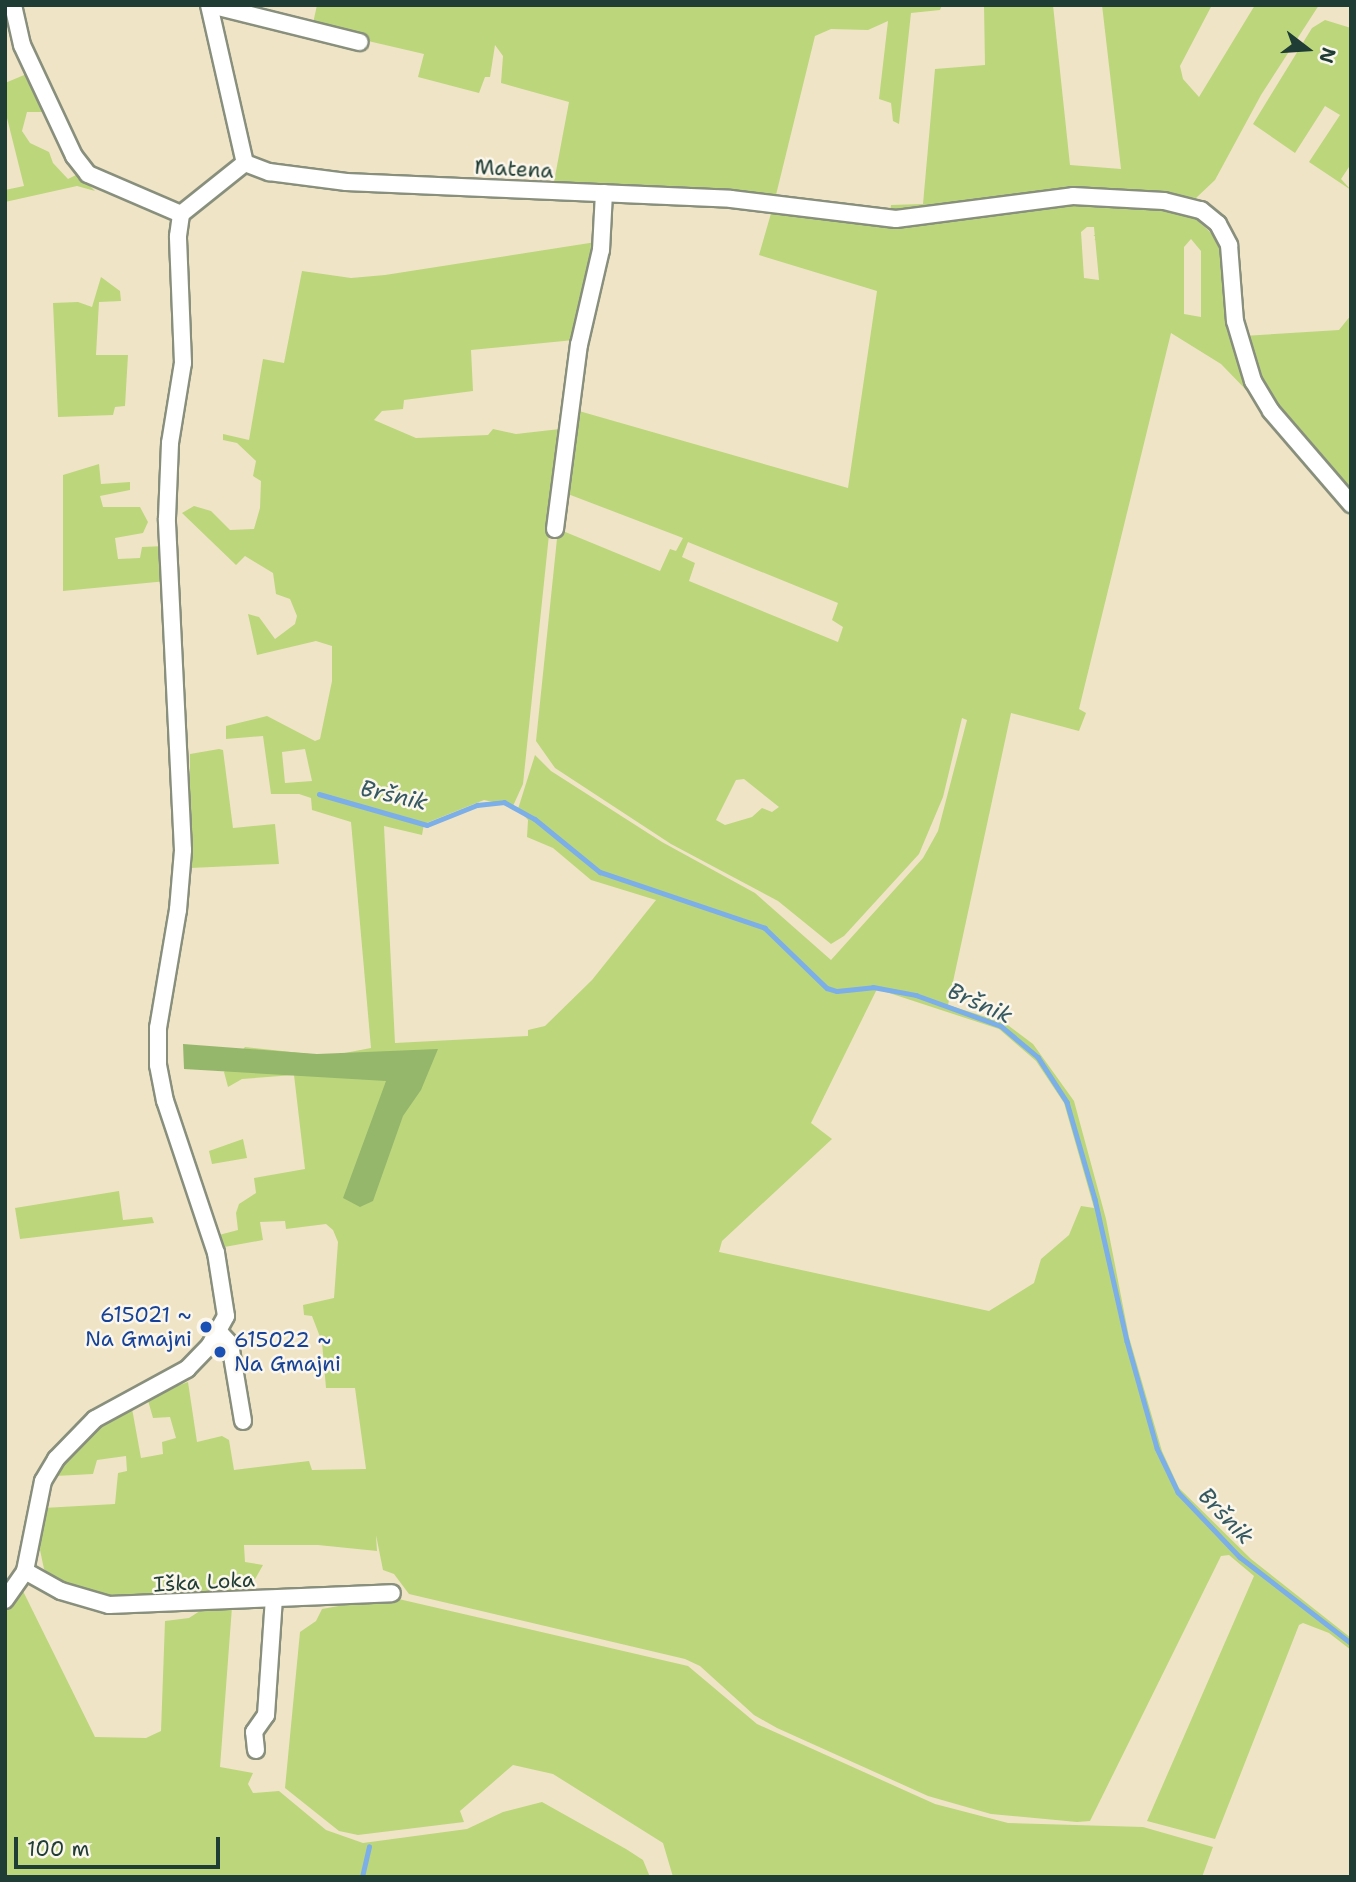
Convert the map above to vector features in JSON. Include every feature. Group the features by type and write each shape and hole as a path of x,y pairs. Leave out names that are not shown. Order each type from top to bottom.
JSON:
{"street":[{"path":"13,5 22,46 74,156 88,174 181,214"},
{"path":"5,1600 25,1571 43,1482 56,1459 95,1419 187,1369 219,1332 226,1316 222,1279 165,1101 158,1065 159,1028 183,850 166,518 170,443 183,363 178,236 181,214 245,163 210,5 359,42"},
{"name":"Matena","path":"245,163 294,176 346,182 731,199 842,216 897,219 1073,196 1164,201 1201,210 1218,225 1229,245 1235,321 1253,381 1271,411 1351,504"},
{"path":"555,529 579,345 601,250 604,193"},
{"path":"219,1332 230,1344 243,1421"},
{"name":"Iška Loka","path":"25,1571 61,1591 109,1605 392,1593"},
{"path":"256,1750 254,1731 266,1715 274,1598"}],"green space":[{"path":"317,5 942,5 940,10 911,13 899,124 893,121 891,103 879,99 888,21 868,30 831,29 815,36 775,199 553,187 569,102 501,83 503,56 495,45 490,77 485,77 479,93 418,77 424,54 312,28"},
{"path":"984,5 1053,5 1070,165 1121,169 1102,5 1212,5 1180,66 1183,79 1199,97 1255,5 1319,5 1261,95 1215,180 1196,198 1143,192 890,213 891,205 923,204 935,69 985,65"},
{"path":"1325,20 1351,28 1351,164 1341,179 1351,190 1309,162 1340,115 1325,106 1295,153 1253,124 1312,28"},
{"path":"29,73 45,112 27,112 22,131 30,143 49,152 53,163 68,179 78,174 95,191 77,186 5,202 5,190 24,186 5,110 5,83"},
{"path":"1144,203 1190,214 1219,240 1230,275 1229,335 1253,397 1221,364 1171,333 1079,709 1086,713 1079,731 1011,713 948,1005 1005,1023 1033,1044 1074,1101 1106,1219 1129,1337 1162,1451 1179,1488 1251,1559 1351,1638 1351,1650 1329,1633 1303,1623 1299,1625 1215,1839 1147,1821 1254,1576 1229,1555 1221,1556 1090,1821 1077,1822 991,1814 928,1796 777,1728 754,1715 700,1666 685,1659 409,1594 394,1574 383,1570 376,1535 377,1551 318,1545 244,1545 245,1562 263,1565 246,1595 110,1599 63,1584 44,1569 40,1550 43,1508 115,1504 118,1473 127,1471 126,1456 97,1460 93,1474 55,1476 80,1439 131,1403 141,1458 163,1454 162,1442 176,1438 170,1417 153,1418 147,1397 188,1382 197,1442 222,1436 229,1440 234,1470 309,1461 312,1470 366,1469 355,1388 326,1388 322,1342 312,1316 304,1315 303,1305 334,1298 338,1242 333,1230 326,1224 286,1229 285,1221 260,1222 263,1240 219,1248 215,1236 238,1230 236,1213 239,1204 256,1193 254,1178 305,1169 294,1075 242,1079 228,1087 224,1072 245,1047 329,1056 371,1048 351,822 312,810 311,798 299,794 271,794 263,736 226,739 226,726 267,716 315,741 320,739 332,681 332,646 316,641 257,655 248,614 259,617 275,639 295,624 297,616 290,599 276,594 273,573 245,556 236,565 182,513 194,506 211,511 230,530 254,529 260,508 261,481 253,476 256,461 237,443 223,440 223,434 249,440 263,359 284,363 302,271 351,278 385,275 596,242 574,340 471,350 473,391 404,400 403,409 382,411 374,420 416,438 488,435 493,429 516,434 560,429 523,784 513,806 484,800 424,824 422,835 384,826 395,1043 528,1036 528,1030 545,1026 592,980 656,900 591,880 553,848 527,837 528,820 518,809 535,755 551,771 662,842 755,893 831,960 923,858 938,831 967,720 962,718 943,797 919,854 844,936 831,944 778,901 671,844 555,768 536,741 558,529 660,571 670,549 676,551 683,538 560,491 572,409 848,488 877,291 759,255 772,210 816,219 906,224 1063,204","holes":["1087,227 1094,227 1099,280 1084,278 1081,232","1191,239 1201,251 1201,317 1184,314 1184,247","688,542 838,603 832,620 843,627 838,642 689,581 695,563 682,557","305,749 312,781 285,783 282,752","744,779 779,807 772,812 762,808 752,817 725,825 716,820 736,780","877,989 999,1029 1036,1061 1064,1103 1094,1208 1081,1206 1069,1235 1041,1259 1034,1283 989,1311 719,1252 722,1241 832,1139 811,1123"]},
{"path":"101,277 120,291 121,301 99,302 96,355 128,355 125,406 115,407 113,415 58,417 53,303 78,302 92,307"},
{"path":"1351,315 1351,496 1270,399 1253,369 1243,336 1339,330"},
{"path":"99,464 101,484 130,482 130,490 100,496 103,507 140,507 148,522 143,533 115,538 118,559 140,558 142,547 165,546 167,581 63,591 63,475"},
{"path":"223,750 233,828 275,824 279,864 190,868 190,754"},
{"path":"183,1044 317,1054 438,1049 421,1090 403,1116 373,1201 360,1207 343,1198 386,1081 184,1069"},
{"path":"243,1139 247,1158 212,1164 209,1151"},
{"path":"119,1191 123,1220 152,1217 154,1223 20,1239 15,1208"},
{"path":"23,1591 95,1737 146,1738 161,1731 165,1621 189,1618 203,1609 232,1607 220,1767 253,1773 248,1784 253,1793 279,1791 326,1830 363,1843 467,1829 503,1812 542,1802 643,1860 650,1877 5,1877 5,1608"},
{"path":"390,1597 688,1666 757,1724 935,1804 1008,1823 1143,1827 1213,1847 1202,1877 673,1877 663,1843 553,1774 513,1765 460,1811 464,1822 358,1835 339,1831 285,1788 300,1632 316,1621 322,1609"}],"waterway":[{"name":"Bršnik","path":"319,794 427,825 477,805 504,802 535,819 600,872 765,928 827,988 837,991 873,987 916,995 1001,1026 1038,1057 1067,1102 1095,1199 1127,1341 1157,1448 1178,1492 1240,1557 1351,1643"},
{"path":"362,1877 369,1847"}],"place":[{"name":"615021 ~ Na Gmajni","path":"206,1327"},
{"name":"615022 ~ Na Gmajni","path":"220,1352"}]}
